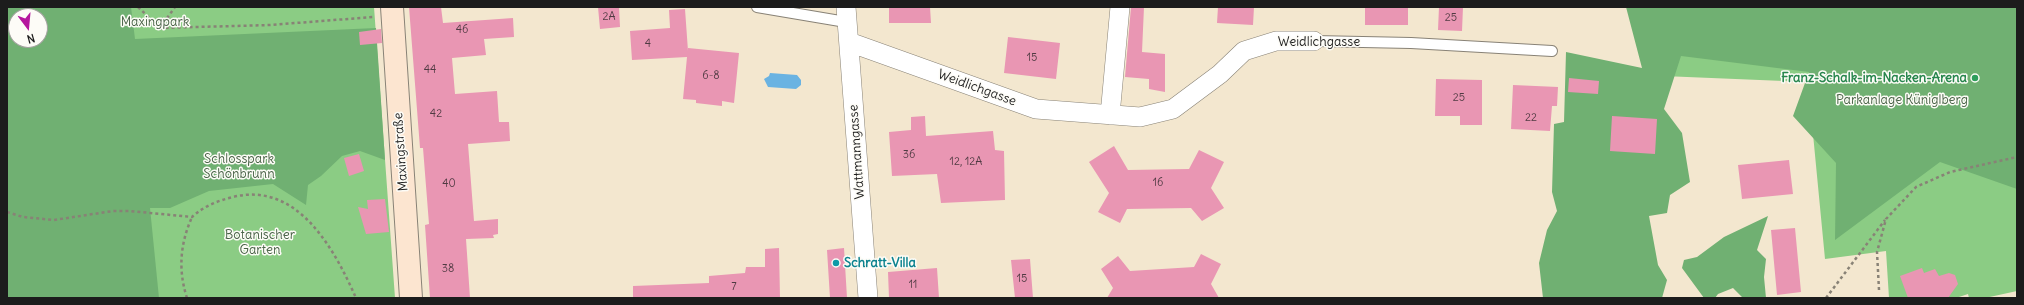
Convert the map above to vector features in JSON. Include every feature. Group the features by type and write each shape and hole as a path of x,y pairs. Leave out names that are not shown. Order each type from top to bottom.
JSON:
{"street":[{"path":"1110,115 1120,7"},
{"name":"Maxingstraße","path":"392,11 411,298"},
{"name":"Wattmanngasse","path":"846,14 868,298"},
{"name":"Weidlichgasse","path":"849,42 1036,109 1140,117 1173,109 1220,74 1244,51 1276,40 1314,41"}],"lane":[{"path":"757,7 846,14"},
{"name":"Weidlichgasse","path":"1314,41 1411,43 1552,51"}],"path":[{"path":"138,7 160,28 270,25 392,11"},
{"path":"160,28 175,7"},
{"path":"1826,298 1886,219 1916,187 1950,172 2017,157"},
{"path":"187,298 182,283 181,259 186,230 192,217 209,205 240,195 257,194 272,196 290,205 308,220 320,235 356,298"},
{"path":"7,212 22,217 54,220 113,211 192,217"},
{"path":"1879,290 1877,252 1886,219"}],"green space":[{"name":"Schlosspark Schönbrunn","path":"7,7 374,7 395,298 7,298"},
{"name":"Schlosspark Schönbrunn","path":"7,7 131,7 135,39 376,28 385,160 360,151 342,156 321,176 308,185 306,205 273,184 209,191 170,208 150,208 159,298 7,298"},
{"name":"Parkanlage Küniglberg","path":"1626,7 2017,7 2017,189 1940,162 1835,240 1836,163 1793,116 1809,72 1681,56 1664,109 1682,133 1690,182 1670,195 1667,213 1649,216 1658,265 1667,280 1662,298 1543,298 1539,263 1547,230 1557,211 1552,192 1554,124 1564,122 1566,52 1642,68"},
{"name":"Parkanlage Küniglberg","path":"1656,7 2017,7 2017,291 1985,298 1969,298 1968,294 1956,298 1889,298 1886,251 1825,259 1808,82 1663,76"},
{"path":"1768,216 1757,250 1766,259 1764,277 1766,298 1743,298 1733,288 1718,294 1715,298 1704,298 1682,268 1684,260 1697,257 1724,237"}],"water":[{"path":"770,73 797,75 801,80 801,85 796,89 768,87 764,79 769,76"}],"building":[{"path":"409,7 441,7 443,23 513,18 514,37 484,39 486,55 452,58 455,94 497,91 499,122 509,122 510,141 468,144 474,221 498,219 498,234 493,235 494,238 466,239 470,298 430,298 425,225 429,224 423,148 420,148"},
{"path":"598,7 619,7 620,27 600,29"},
{"path":"889,7 930,7 931,23 889,23"},
{"path":"1131,7 1144,7 1142,52 1165,54 1165,92 1149,89 1149,79 1125,77"},
{"path":"1218,7 1254,7 1253,25 1217,23"},
{"path":"1365,7 1408,7 1408,25 1365,25"},
{"path":"1439,7 1463,7 1462,31 1438,30"},
{"path":"685,9 688,51 688,48 739,53 734,103 722,101 722,106 696,103 696,100 683,99 687,57 632,60 630,31 670,28 669,10"},
{"path":"381,29 382,43 360,45 359,32"},
{"path":"1008,37 1060,43 1056,79 1004,73"},
{"path":"1569,78 1599,81 1598,94 1568,92"},
{"path":"1436,79 1482,80 1482,125 1460,125 1460,116 1435,116"},
{"path":"1513,85 1558,87 1557,106 1552,106 1550,131 1511,129"},
{"path":"925,116 926,136 993,131 995,150 1004,151 1005,200 941,203 937,174 892,176 889,132 911,130 911,117"},
{"path":"1612,116 1657,119 1655,154 1610,151"},
{"path":"1114,146 1128,170 1189,169 1199,150 1224,162 1211,188 1224,208 1202,221 1191,208 1127,209 1120,223 1098,212 1109,193 1089,162"},
{"path":"359,154 364,171 349,176 344,158"},
{"path":"1789,160 1793,194 1742,199 1738,165"},
{"path":"385,199 389,232 366,234 358,207 368,209 367,200"},
{"path":"1795,228 1801,292 1777,295 1771,230"},
{"path":"779,248 780,298 633,298 633,286 709,283 709,276 745,273 746,267 765,267 765,249"},
{"name":"Schratt-Villa","path":"844,248 847,298 830,298 827,250"},
{"path":"1201,254 1221,264 1211,284 1219,298 1107,298 1113,288 1101,269 1118,256 1130,271 1194,267"},
{"path":"1030,259 1033,298 1015,298 1011,260"},
{"path":"937,268 939,298 889,298 888,272"},
{"path":"1922,268 1924,273 1935,269 1939,276 1949,273 1955,275 1958,284 1948,298 1908,298 1900,276"}],"place":[{"name":"Franz-Schalk-im-Nacken-Arena","path":"1975,78"},
{"name":"Schratt-Villa","path":"836,263"}],"park label":[{"name":"Maxingpark","path":"155,22"},
{"name":"Botanischer Garten","path":"260,242"}]}
